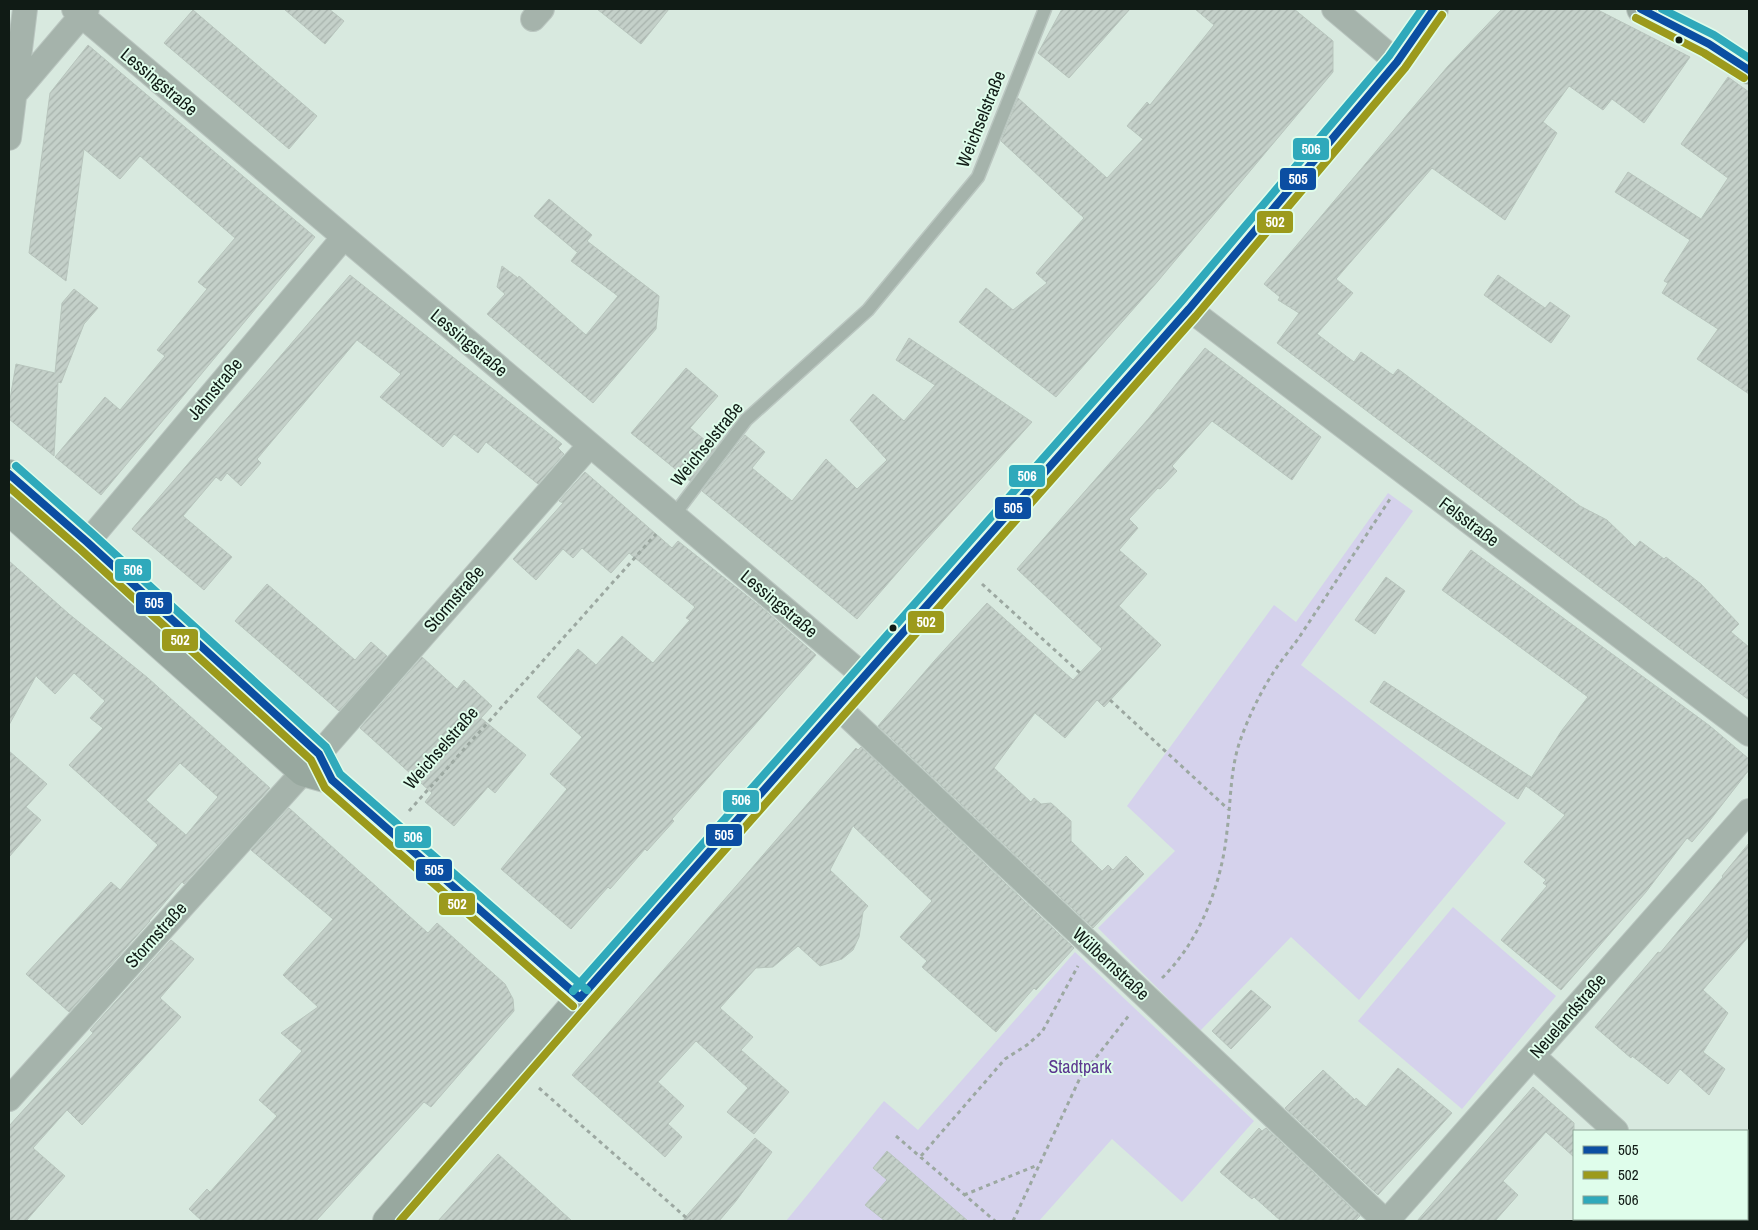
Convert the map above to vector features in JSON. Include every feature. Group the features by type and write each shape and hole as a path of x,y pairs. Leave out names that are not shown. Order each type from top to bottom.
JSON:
{"main road":[{"path":"388,1221 580,998 1189,309 1397,62 1434,9"},
{"path":"1641,9 1709,44 1749,70"},
{"path":"9,474 87,542 311,763"},
{"path":"9,511 68,564 332,780 580,998"}],"street":[{"path":"9,138 11,99 25,9"},
{"path":"1334,9 1397,62"},
{"path":"11,99 81,11"},
{"name":"Lessingstraße","path":"81,11 344,237 864,676"},
{"name":"Jahnstraße","path":"68,564 344,237"},
{"name":"Felsstraße","path":"1189,309 1749,734"},
{"name":"Stormstraße","path":"9,1099 311,763 590,445"},
{"name":"Wülbernstraße","path":"838,707 1386,1221"},
{"name":"Neuelandstraße","path":"1386,1221 1749,811"},
{"path":"1533,1056 1615,1130"}],"lane":[{"name":"Weichselstraße","path":"674,515 746,420 868,310 978,177 1045,9"}],"path":[{"path":"1013,1221 1080,1078 1144,995 1175,966 1205,914 1222,863 1227,832 1231,780 1240,741 1273,673 1295,644 1406,475"},
{"name":"Weichselstraße","path":"390,832 674,515"},
{"path":"962,566 1080,673"},
{"path":"1110,700 1229,810"},
{"path":"921,1156 1005,1059 1027,1045 1042,1032 1089,943"},
{"path":"519,1070 690,1221"},
{"path":"896,1136 995,1221"},
{"path":"964,1194 1038,1165"}],"green space":[{"path":"1388,493 1413,511 1301,665 1506,823 1359,1000 1291,937 1200,1031 1098,928 1175,851 1127,806 1274,605 1296,622"},
{"path":"1453,907 1556,996 1462,1109 1358,1021"},
{"name":"Stadtpark","path":"1075,952 1254,1121 1182,1202 1112,1139 1039,1221 786,1221 884,1101 918,1130"}],"building":[{"path":"284,9 329,9 344,21 325,44"},
{"path":"597,9 669,9 641,44"},
{"path":"1062,9 1130,9 1069,78 1038,53"},
{"path":"1195,9 1294,9 1333,41 1333,72 1158,281 1056,397 959,322 986,288 1013,310 1047,283 1036,273 1084,218 1001,141 1018,98 1107,178 1143,139 1127,126 1147,102 1150,105 1214,25"},
{"path":"1502,9 1596,9 1690,57 1644,123 1612,99 1603,110 1569,86 1543,122 1557,133 1505,220 1432,168 1336,279 1353,293 1317,334 1354,362 1361,352 1393,375 1398,369 1580,506 1607,520 1635,547 1640,541 1664,559 1666,557 1701,584 1739,624 1731,632 1749,647 1749,700 1277,343 1299,313 1278,300 1280,297 1264,284 1448,66"},
{"path":"193,10 317,116 289,149 164,43"},
{"path":"88,45 315,237 101,495 55,457 105,397 120,410 165,356 157,350 207,289 198,282 235,238 140,156 120,179 84,149 66,281 29,253 50,93"},
{"path":"1728,77 1749,92 1749,394 1697,359 1718,329 1662,293 1668,283 1664,281 1690,240 1615,192 1628,172 1701,219 1728,178 1681,144"},
{"path":"549,199 592,235 587,241 659,296 656,329 593,403 487,314 505,294 497,287 502,266 518,278 519,276 586,335 618,296 571,261 580,249 577,252 534,216"},
{"path":"350,275 562,444 558,448 564,454 538,484 486,442 478,453 454,434 443,447 380,397 401,374 357,340 257,459 261,463 241,486 227,473 221,481 216,477 183,516 232,557 204,590 132,529"},
{"path":"1498,275 1545,308 1550,302 1570,316 1551,343 1484,295"},
{"path":"74,289 98,308 84,324 61,383 58,382 54,456 9,419 9,405 16,364 55,373 62,303"},
{"path":"909,338 1032,422 857,619 702,491 745,435 765,452 752,468 792,501 826,459 857,489 887,460 850,420 873,394 904,421 935,385 896,360"},
{"path":"1205,348 1321,437 1292,480 1212,421 1172,466 1177,471 1129,519 1138,528 1119,550 1147,574 1119,606 1161,645 1104,707 1097,700 1065,738 1035,713 994,768 1031,802 1034,798 1041,804 1051,803 1071,821 1071,841 1102,871 1108,865 1113,870 1126,856 1144,874 1093,928 878,726 987,603 1073,680 1102,649 1017,569 1149,418"},
{"path":"686,368 718,396 690,428 715,448 690,481 631,433"},
{"path":"585,472 672,548 678,541 761,607 816,655 672,819 674,821 647,851 645,849 610,889 608,887 571,929 501,869 567,789 550,774 582,737 537,697 578,649 596,665 622,636 653,663 690,620 686,618 695,607 629,553 611,573 582,548 573,558 563,549 536,580 513,559 563,503 559,501"},
{"path":"1471,550 1710,726 1749,759 1749,770 1707,824 1692,842 1687,838 1646,892 1561,990 1501,940 1547,886 1543,883 1546,880 1524,862 1565,815 1526,786 1562,730 1588,697 1442,590"},
{"path":"9,561 69,614 148,678 270,788 184,884 182,882 69,1012 26,974 111,882 120,890 158,845 69,765 103,728 90,718 105,701 74,673 55,694 36,676 9,725","holes":["180,763 218,797 186,835 146,800"]},
{"path":"1386,577 1405,591 1375,634 1355,620"},
{"path":"267,584 355,660 371,642 387,656 339,711 235,621"},
{"path":"422,657 457,689 464,680 492,706 481,718 526,755 495,793 488,787 454,826 425,802 432,793 360,728"},
{"path":"1384,681 1531,777 1518,799 1370,702"},
{"path":"861,747 1074,948 1036,990 1034,988 996,1032 922,967 927,961 900,937 932,901 853,826 830,870 868,906 863,912 859,937 853,950 842,959 820,966 798,946 773,967 756,968 720,1008 753,1037 741,1050 789,1092 754,1134 727,1112 748,1088 696,1041 658,1082 684,1106 668,1124 682,1137 665,1157 572,1075 856,748 858,750"},
{"path":"9,751 47,784 26,807 41,820 9,857"},
{"path":"289,808 428,933 437,923 505,984 513,999 514,1011 431,1107 424,1102 316,1221 202,1221 189,1209 207,1189 210,1192 277,1116 259,1100 302,1051 281,1033 318,1007 283,975 333,919 251,850"},
{"path":"1749,843 1749,936 1703,990 1728,1013 1703,1052 1725,1069 1709,1095 1680,1069 1668,1084 1632,1056 1631,1058 1595,1027 1658,952 1660,953"},
{"path":"171,940 194,959 160,998 181,1017 82,1125 67,1110 33,1148 65,1176 26,1221 9,1221 9,1126 93,1033 90,1030"},
{"path":"1251,990 1271,1007 1231,1049 1212,1031"},
{"path":"1398,1068 1452,1113 1378,1195 1285,1108 1323,1070 1355,1100 1356,1098 1366,1107"},
{"path":"1533,1087 1574,1123 1573,1156 1546,1132 1503,1181 1518,1195 1495,1221 1417,1221"},
{"path":"1259,1128 1262,1131 1266,1128 1360,1216 1355,1221 1281,1221 1254,1197 1252,1199 1220,1172"},
{"path":"755,1138 772,1152 719,1221 682,1221"},
{"path":"887,1151 968,1221 885,1221 865,1205 887,1180 873,1168"},
{"path":"498,1154 572,1221 438,1221"}],"transit line":[{"name":"506","path":"573,991 1181,302 1389,56 1422,9"},
{"name":"505","path":"580,998 1189,309 1397,62 1434,9"},
{"name":"505","path":"1641,9 1709,44 1749,70"},
{"name":"506","path":"1662,9 1714,35 1749,58"},
{"name":"502","path":"400,1221 1196,316 1405,68 1442,15"},
{"name":"502","path":"1636,18 1704,53 1744,78"},
{"name":"506","path":"16,466 326,747 340,774 587,990"},
{"name":"505","path":"9,474 87,542 319,754 332,780 580,998"},
{"name":"502","path":"9,487 80,549 311,760 325,788 573,1006"}]}
